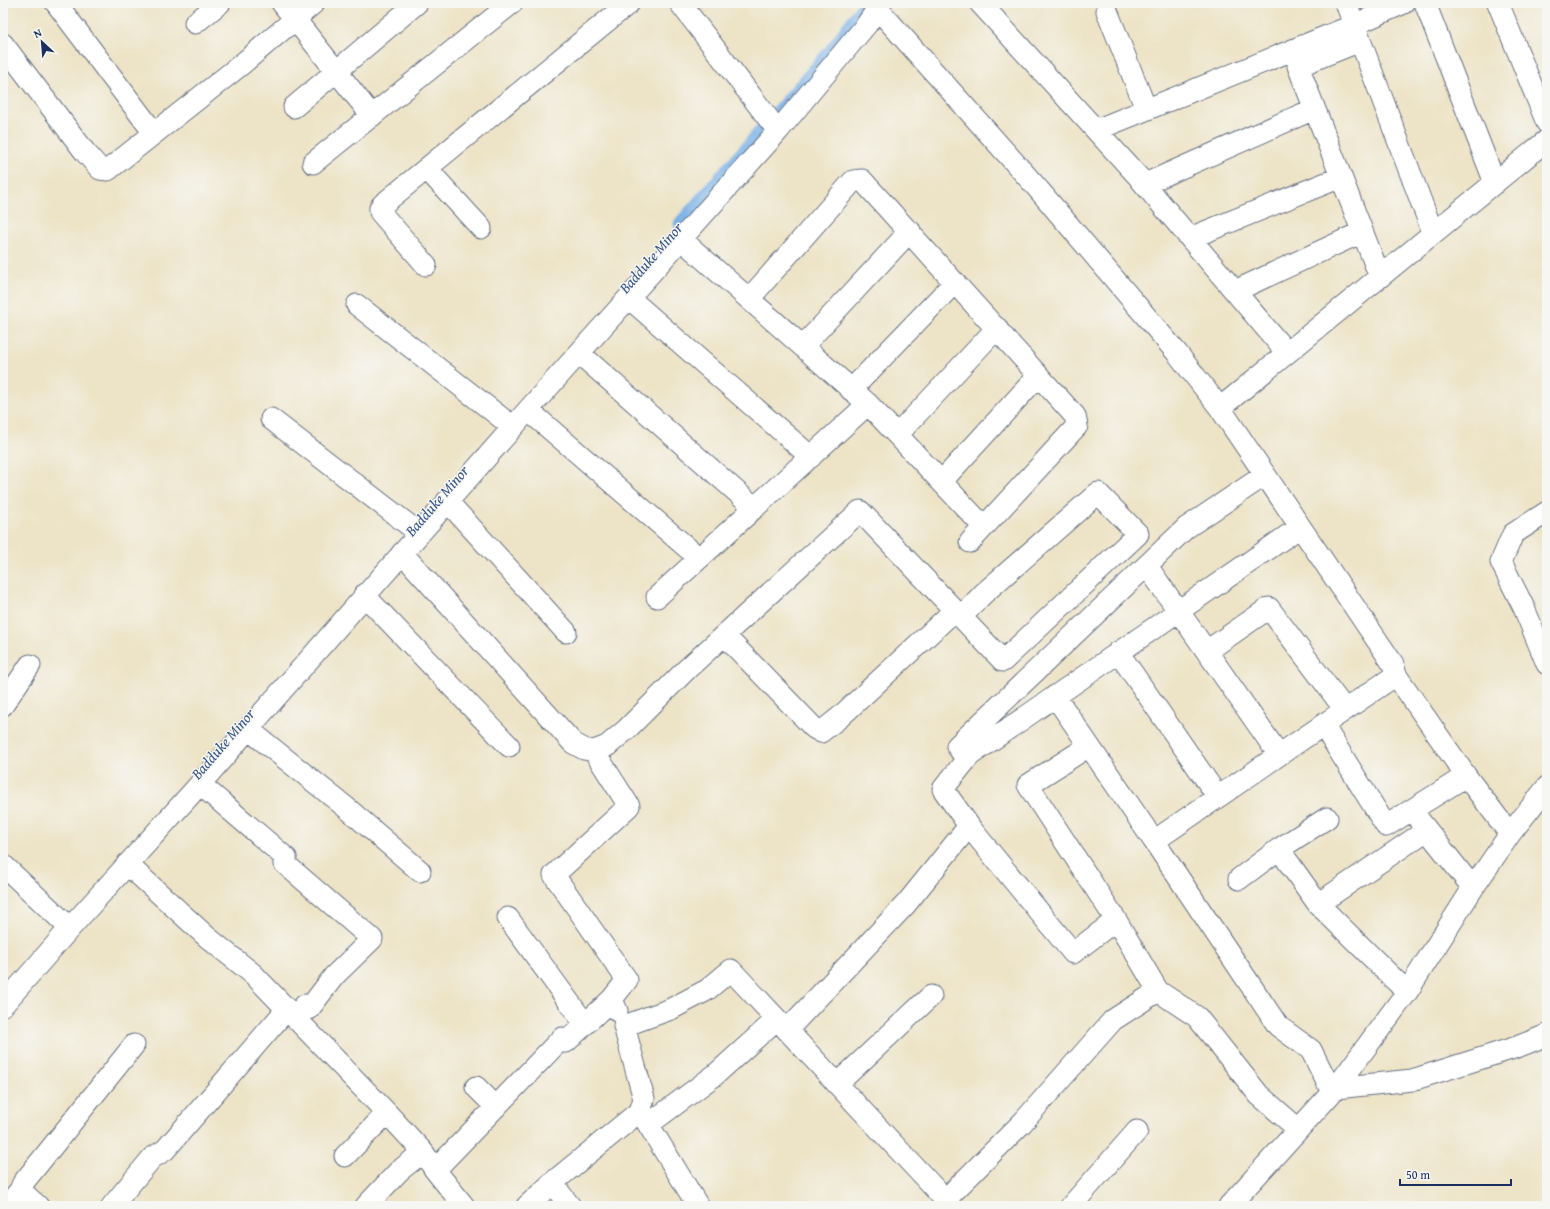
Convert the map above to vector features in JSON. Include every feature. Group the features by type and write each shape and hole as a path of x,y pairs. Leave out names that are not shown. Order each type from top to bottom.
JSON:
{"street":[{"path":"56,3 154,133"},
{"path":"195,23 220,3"},
{"path":"282,3 372,116"},
{"path":"3,44 85,152 100,169 108,170 242,64 314,3"},
{"path":"294,107 417,3"},
{"path":"313,163 512,3"},
{"path":"426,264 380,212 380,208 426,168 629,3"},
{"path":"680,3 778,131"},
{"path":"980,3 1140,179 1287,353"},
{"path":"1346,3 1433,233"},
{"path":"1380,277 1298,66 1357,33 1404,3"},
{"path":"1425,3 1495,183"},
{"path":"1498,3 1547,123"},
{"path":"3,1005 127,864 200,784 402,553 412,527 447,501 506,422 528,410 682,240 778,131 867,24 879,5 1039,190 1177,353 1220,408 1393,664 1396,675 1466,776 1510,834"},
{"path":"1107,11 1146,109"},
{"path":"1096,130 1146,109 1357,33"},
{"path":"1140,179 1145,184 1314,109"},
{"path":"1220,408 1547,140"},
{"path":"426,168 481,228"},
{"path":"1190,238 1341,178"},
{"path":"749,299 853,181 862,180 910,231 1075,416 1078,426 970,542"},
{"path":"803,346 910,231"},
{"path":"1235,291 1362,232"},
{"path":"682,240 868,404 898,434 984,527"},
{"path":"852,390 955,282"},
{"path":"629,298 811,457"},
{"path":"358,305 506,422"},
{"path":"898,434 997,328"},
{"path":"579,353 755,508"},
{"path":"942,481 1038,376"},
{"path":"657,597 868,404"},
{"path":"528,410 699,558"},
{"path":"271,419 412,527"},
{"path":"1265,475 1186,528 957,746 966,758 1300,527"},
{"path":"402,553 573,743 584,749 594,751 607,746 627,729 687,669 724,635 860,511 958,613 1003,661 1138,534 1098,493 983,594 958,613 821,732 814,728 724,635"},
{"path":"447,501 566,632"},
{"path":"1547,512 1513,534 1501,562 1524,608 1547,664"},
{"path":"1147,566 1279,755"},
{"path":"364,595 509,746"},
{"path":"1207,651 1269,608 1345,710"},
{"path":"1118,652 1218,797"},
{"path":"3,705 30,665"},
{"path":"1154,841 1396,675"},
{"path":"1054,696 1154,841 1278,1026 1311,1050 1334,1090"},
{"path":"1323,725 1386,826 1466,776"},
{"path":"248,729 348,809 420,871"},
{"path":"1088,746 1028,785 1116,920 1158,990 1197,1017 1259,1095 1298,1129"},
{"path":"435,1170 562,1038 566,1042 612,999 627,980 554,875 629,806 594,751"},
{"path":"971,754 943,788 969,826 1073,953 1116,920"},
{"path":"112,1206 152,1158 165,1150 291,1013 305,1005 309,1009 334,976 372,939 284,863 286,858 200,784"},
{"path":"1229,1206 1334,1090 1407,992 1473,888 1510,834 1547,787"},
{"path":"1411,810 1473,888"},
{"path":"1239,879 1279,849 1327,818"},
{"path":"527,1206 552,1184 644,1117 715,1075 782,1024 906,904 969,826"},
{"path":"1318,904 1427,830"},
{"path":"1279,849 1318,904 1407,992"},
{"path":"127,864 207,937 253,974 423,1152 435,1170 464,1206"},
{"path":"3,865 70,928"},
{"path":"508,918 585,1024"},
{"path":"624,1026 671,1009 707,990 731,970 948,1203 1023,1122 1113,1020 1158,990"},
{"path":"837,1084 931,996"},
{"path":"612,999 624,1026 644,1099 644,1117 698,1206"},
{"path":"1334,1090 1412,1080 1517,1047 1547,1035"},
{"path":"38,1206 13,1198 23,1183 134,1045"},
{"path":"476,1087 496,1107"},
{"path":"345,1156 387,1113"},
{"path":"1071,1206 1137,1132"},
{"path":"366,1206 399,1171 423,1152"},
{"path":"552,1184 570,1206"}],"waterway":[{"name":"Badduke Minor","path":"681,224 831,52 867,3"}]}
